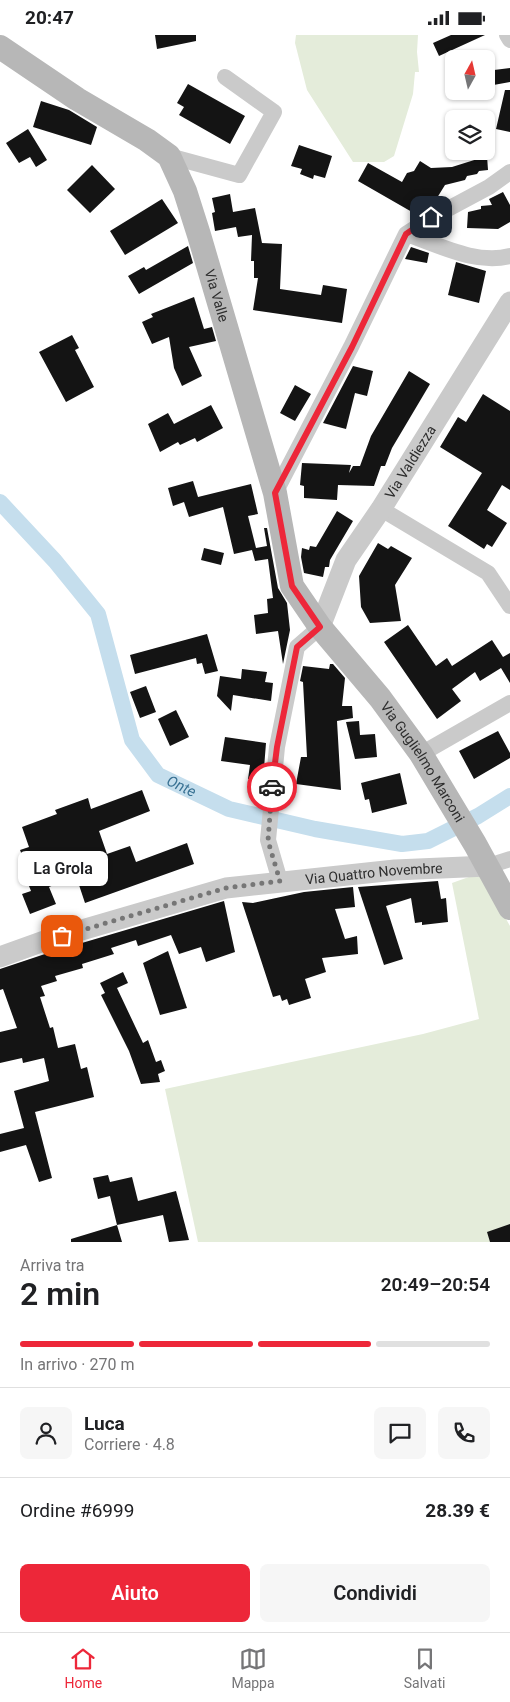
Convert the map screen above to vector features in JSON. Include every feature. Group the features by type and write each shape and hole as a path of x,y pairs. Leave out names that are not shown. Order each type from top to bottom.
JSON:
{"main road":[{"name":"Via Valle","path":"0,47 77,99 147,140 169,156 185,191 200,235 275,493 292,586 320,627"},
{"name":"Via Guglielmo Marconi","path":"320,627 375,692 421,754 488,866 510,908"}],"street":[{"path":"507,35 510,40"},
{"path":"169,156 239,175 274,112 225,77"},
{"path":"275,493 352,347 406,234 431,217 489,187 510,173"},
{"path":"406,234 477,258 497,259 510,256"},
{"name":"Via Valdiezza","path":"320,627 346,560 504,320 510,302"},
{"path":"381,509 488,573 510,606"},
{"path":"280,881 268,841 277,747 297,647 320,627"},
{"path":"421,754 510,703"},
{"path":"488,866 510,859"},
{"name":"Via Quattro Novembre","path":"0,957 226,888 395,869 488,866"}],"green space":[{"path":"296,35 418,35 419,72 415,72 413,94 394,156 384,162 353,162 307,90 295,43"},
{"path":"480,873 510,926 510,1242 198,1242 165,1089 423,1034 479,1019 452,883"}],"building":[{"path":"155,35 196,35 196,41 157,49"},
{"path":"451,35 485,35 452,50 445,50 445,53 439,56 433,43"},
{"path":"510,68 510,82 495,85 495,70"},
{"path":"188,84 245,116 230,144 179,115 184,107 177,103"},
{"path":"505,90 510,90 510,132 496,129"},
{"path":"41,101 69,110 97,127 91,145 33,127"},
{"path":"28,129 47,160 36,167 30,157 19,163 6,143"},
{"path":"299,145 332,156 325,178 314,175 313,179 300,174 302,169 291,166"},
{"path":"474,160 487,160 488,170 479,171 477,174 467,176 465,180 445,185 432,206 419,200 412,212 358,181 368,163 402,182 407,173 414,171 420,161 431,168 452,167"},
{"path":"92,165 115,189 90,213 67,190"},
{"path":"503,192 510,205 510,222 498,229 467,228 468,212 481,209 481,206 492,205 489,199"},
{"path":"230,194 233,212 255,208 262,243 282,244 280,289 321,295 323,285 347,289 342,323 253,310 258,278 254,278 254,261 251,261 252,235 238,237 236,227 215,231 212,213 215,212 212,198"},
{"path":"162,199 178,223 125,255 110,231"},
{"path":"188,246 193,263 139,294 128,276 144,267 146,270"},
{"path":"411,247 429,253 427,263 405,259"},
{"path":"456,262 486,271 479,303 448,295"},
{"path":"194,297 204,329 212,327 216,341 189,347 202,376 182,386 174,368 169,337 152,344 142,322 153,317 151,314"},
{"path":"72,335 79,348 75,350 94,387 66,402 39,352"},
{"path":"353,366 373,371 367,396 355,393 346,429 323,423"},
{"path":"409,371 430,384 392,448 385,466 381,466 374,486 338,485 337,500 304,498 304,486 300,485 302,463 351,465 349,473 353,466 360,466 371,436"},
{"path":"295,385 311,394 295,421 280,413"},
{"path":"483,394 510,411 510,490 502,485 487,510 507,523 492,547 487,544 484,549 448,526 482,473 440,447 458,417 466,422"},
{"path":"211,405 223,428 197,442 195,438 180,445 178,442 160,452 148,424 168,413 174,424"},
{"path":"193,481 198,497 251,484 258,514 248,516 256,548 267,546 264,528 267,528 278,588 287,603 290,630 283,664 278,631 256,634 254,615 268,613 267,599 273,598 268,559 255,561 252,550 234,554 223,507 189,517 184,502 173,506 168,488"},
{"path":"337,511 353,521 330,560 329,567 325,567 323,577 304,573 301,557 302,548 309,550 310,546 316,547"},
{"path":"378,543 388,549 391,546 412,558 395,585 401,621 370,623 361,607 359,576"},
{"path":"204,548 224,553 221,565 201,560"},
{"path":"408,625 436,666 447,658 452,666 492,640 503,657 510,653 510,683 501,668 480,681 475,672 452,689 461,701 437,719 384,642"},
{"path":"207,634 218,671 205,674 202,663 197,664 196,658 135,674 130,655"},
{"path":"330,664 333,664 345,678 342,706 352,706 353,718 337,721 341,790 296,784 301,757 307,757 303,682 300,681 303,666 329,669"},
{"path":"242,669 267,672 265,682 273,683 271,701 233,695 231,711 217,696 220,676 241,679"},
{"path":"146,686 156,712 140,718 130,692"},
{"path":"176,710 189,737 170,746 158,719"},
{"path":"359,721 360,735 375,734 377,757 355,759 346,722"},
{"path":"498,731 510,753 510,758 474,779 459,751"},
{"path":"225,737 266,743 263,781 248,779 250,765 221,761"},
{"path":"400,773 407,804 372,813 369,799 365,800 361,783"},
{"path":"142,790 150,811 99,831 107,854 130,846 136,862 187,843 194,864 85,903 76,876 49,887 56,904 30,914 22,894 31,891 23,871 28,870 20,850 29,847 22,827 57,814 55,810 88,798 91,809"},
{"path":"438,881 441,899 446,898 448,922 422,925 422,922 415,923 411,898 386,906 403,959 384,965 358,887"},
{"path":"353,887 355,907 335,909 345,939 357,936 358,954 322,958 326,972 305,979 311,998 289,1005 287,999 282,1001 280,995 273,997 242,902 253,903 304,892"},
{"path":"224,901 235,952 206,962 201,947 179,954 171,935 138,946 136,940 111,948 114,954 82,964 83,968 55,976 57,981 41,986 45,996 40,997 50,1028 53,1027 58,1048 75,1044 81,1069 87,1067 94,1097 35,1112 52,1178 39,1182 26,1145 0,1152 0,1134 24,1128 14,1091 49,1081 44,1058 23,1063 22,1058 0,1063 0,1032 17,1028 3,989 0,990 0,969"},
{"path":"168,951 187,1008 160,1015 143,963"},
{"path":"123,972 128,983 117,988 143,1043 148,1040 156,1062 161,1060 165,1071 158,1074 160,1082 141,1084 129,1051 101,995 105,993 100,983"},
{"path":"108,1175 110,1182 132,1177 138,1201 176,1191 189,1240 169,1242 163,1215 117,1225 110,1196 98,1199 93,1178"},
{"path":"510,1224 510,1242 490,1242 487,1232"},
{"path":"117,1225 122,1242 71,1242 71,1239"}],"waterway":[{"name":"Onte","path":"0,502 55,561 98,614 132,740 158,775 229,809 315,829 402,844 428,841 478,816 510,796"}],"way so far":[{"path":"62,936 168,903 226,888 280,881 268,841 272,787"}],"place":[{"name":"La Grola","path":"62,936"}],"route":[{"path":"272,787 277,747 297,647 320,627 292,586 275,493 352,347 406,234 431,217"}]}
